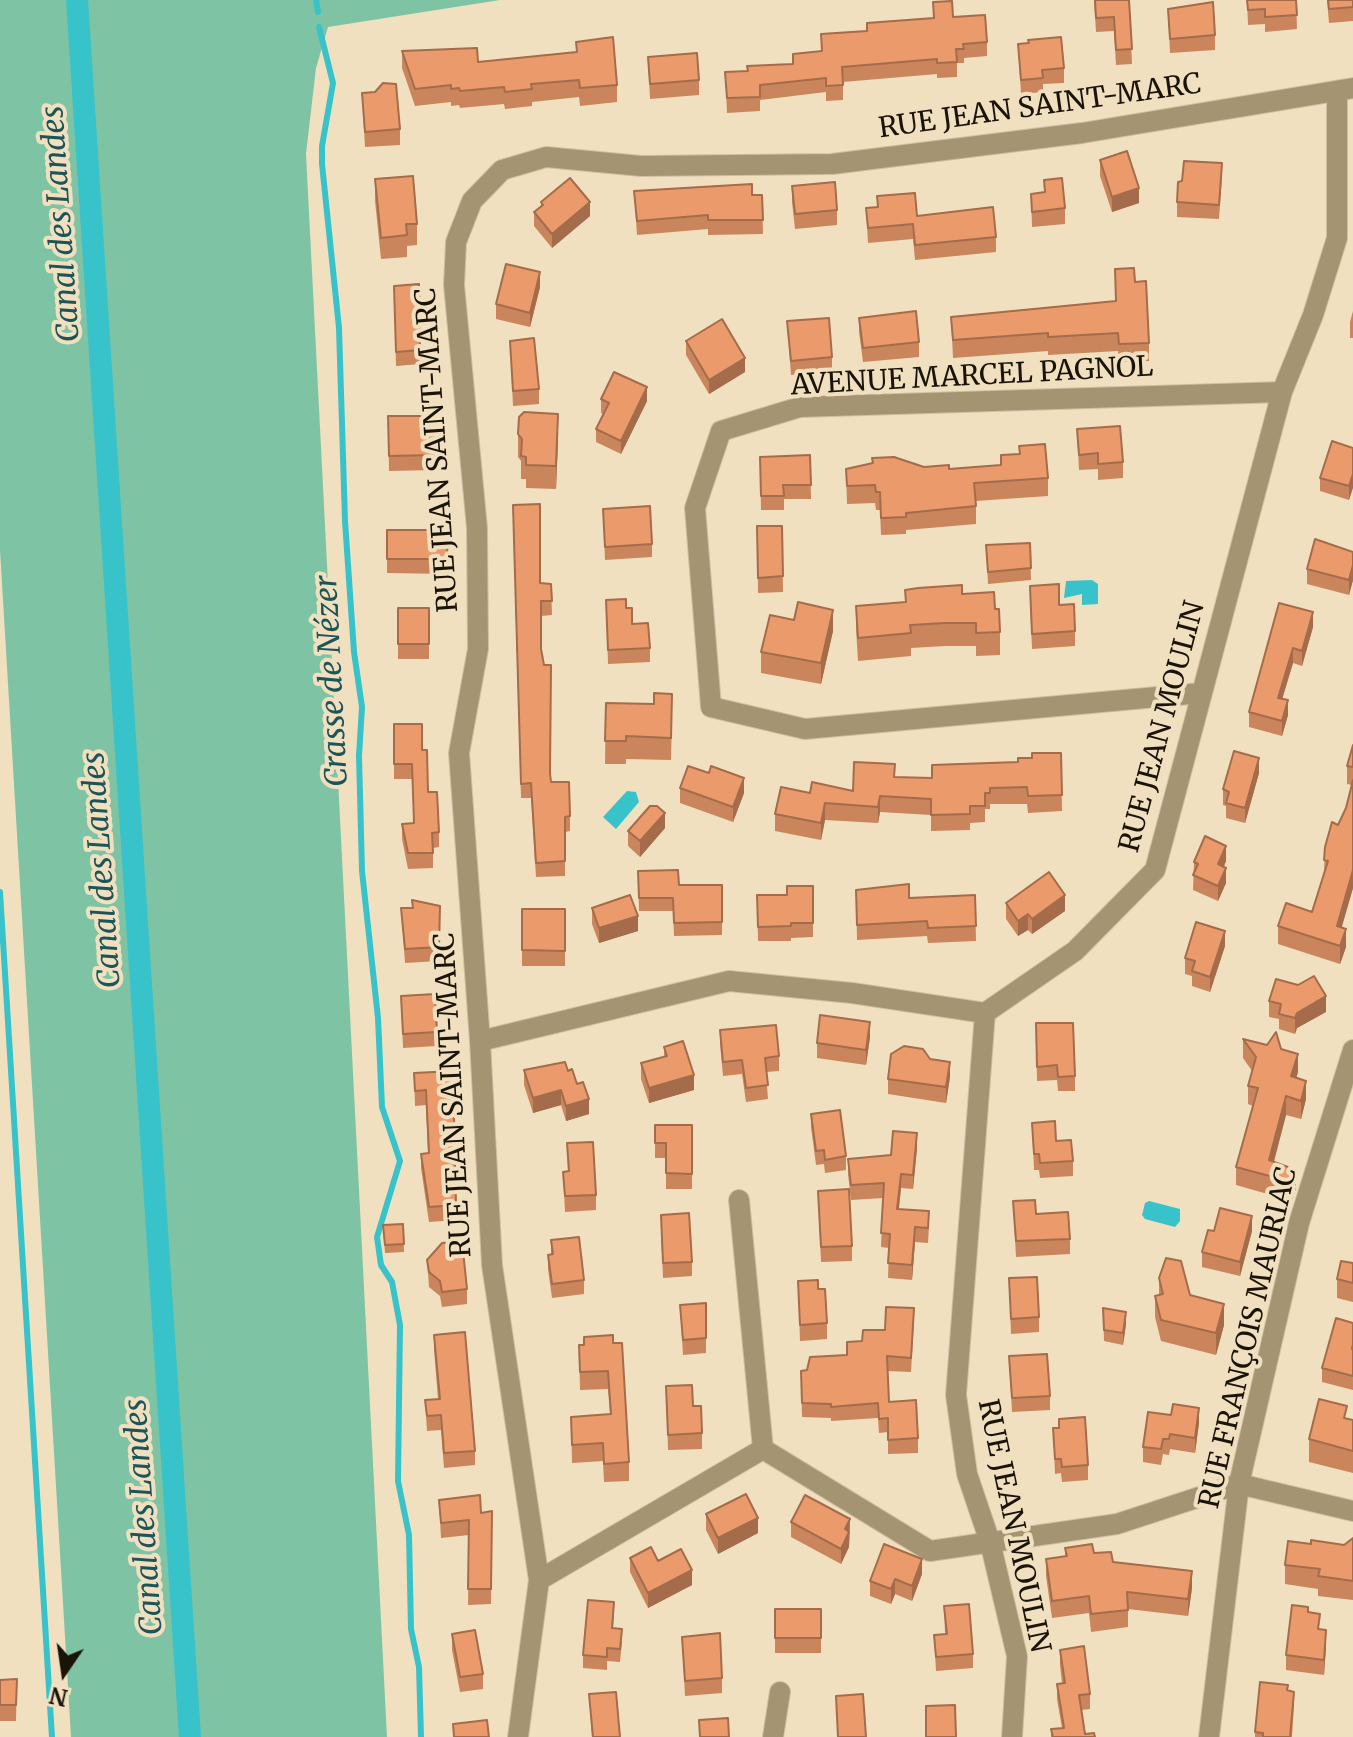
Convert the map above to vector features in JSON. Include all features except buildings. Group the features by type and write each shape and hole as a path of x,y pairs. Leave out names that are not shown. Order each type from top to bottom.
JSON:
{"street":[{"name":"RUE JEAN MOULIN","path":"1012,1737 1017,1656 990,1542 967,1474 956,1395 985,1013 1075,951 1155,870 1282,392 1313,315 1337,238 1345,90"},
{"name":"RUE JEAN SAINT-MARC","path":"518,1737 539,1580 492,1265 480,1041 459,753 478,649 477,528 454,285 456,242 472,201 502,170 546,157 641,166 832,164 1082,133 1345,90"},
{"name":"AVENUE MARCEL PAGNOL","path":"1201,693 805,729 711,707 695,508 721,431 800,407 1282,392"},
{"path":"480,1041 729,981 852,993 985,1013"},
{"name":"RUE FRANÇOIS MAURIAC","path":"1209,1737 1239,1484 1299,1223 1353,1050"},
{"path":"739,1200 763,1449"},
{"path":"763,1449 930,1551 1117,1524 1239,1484 1353,1511"},
{"path":"539,1580 763,1449"},
{"path":"773,1737 780,1692"}],"green space":[{"path":"0,0 500,0 328,27 316,68 306,154 387,1737 71,1737 0,550"}],"water":[{"path":"1092,580 1098,584 1098,604 1082,605 1082,594 1064,598 1066,581"},
{"path":"627,791 636,792 639,802 616,829 603,817"},
{"path":"1149,1201 1180,1209 1180,1221 1175,1227 1145,1219 1142,1215 1145,1203"}],"waterway":[{"name":"Canal des Landes","path":"77,0 190,1737"},
{"name":"Crasse de Nézer","path":"316,0 318,12"},
{"name":"Crasse de Nézer","path":"319,27 333,83 322,146 322,164 339,328 345,521 354,652 362,707 359,756 362,871 378,1018 382,1107 400,1161 377,1237 381,1265 392,1282 400,1325 398,1481 409,1535 411,1629 419,1667 421,1737"},
{"path":"0,892 52,1737"}]}
